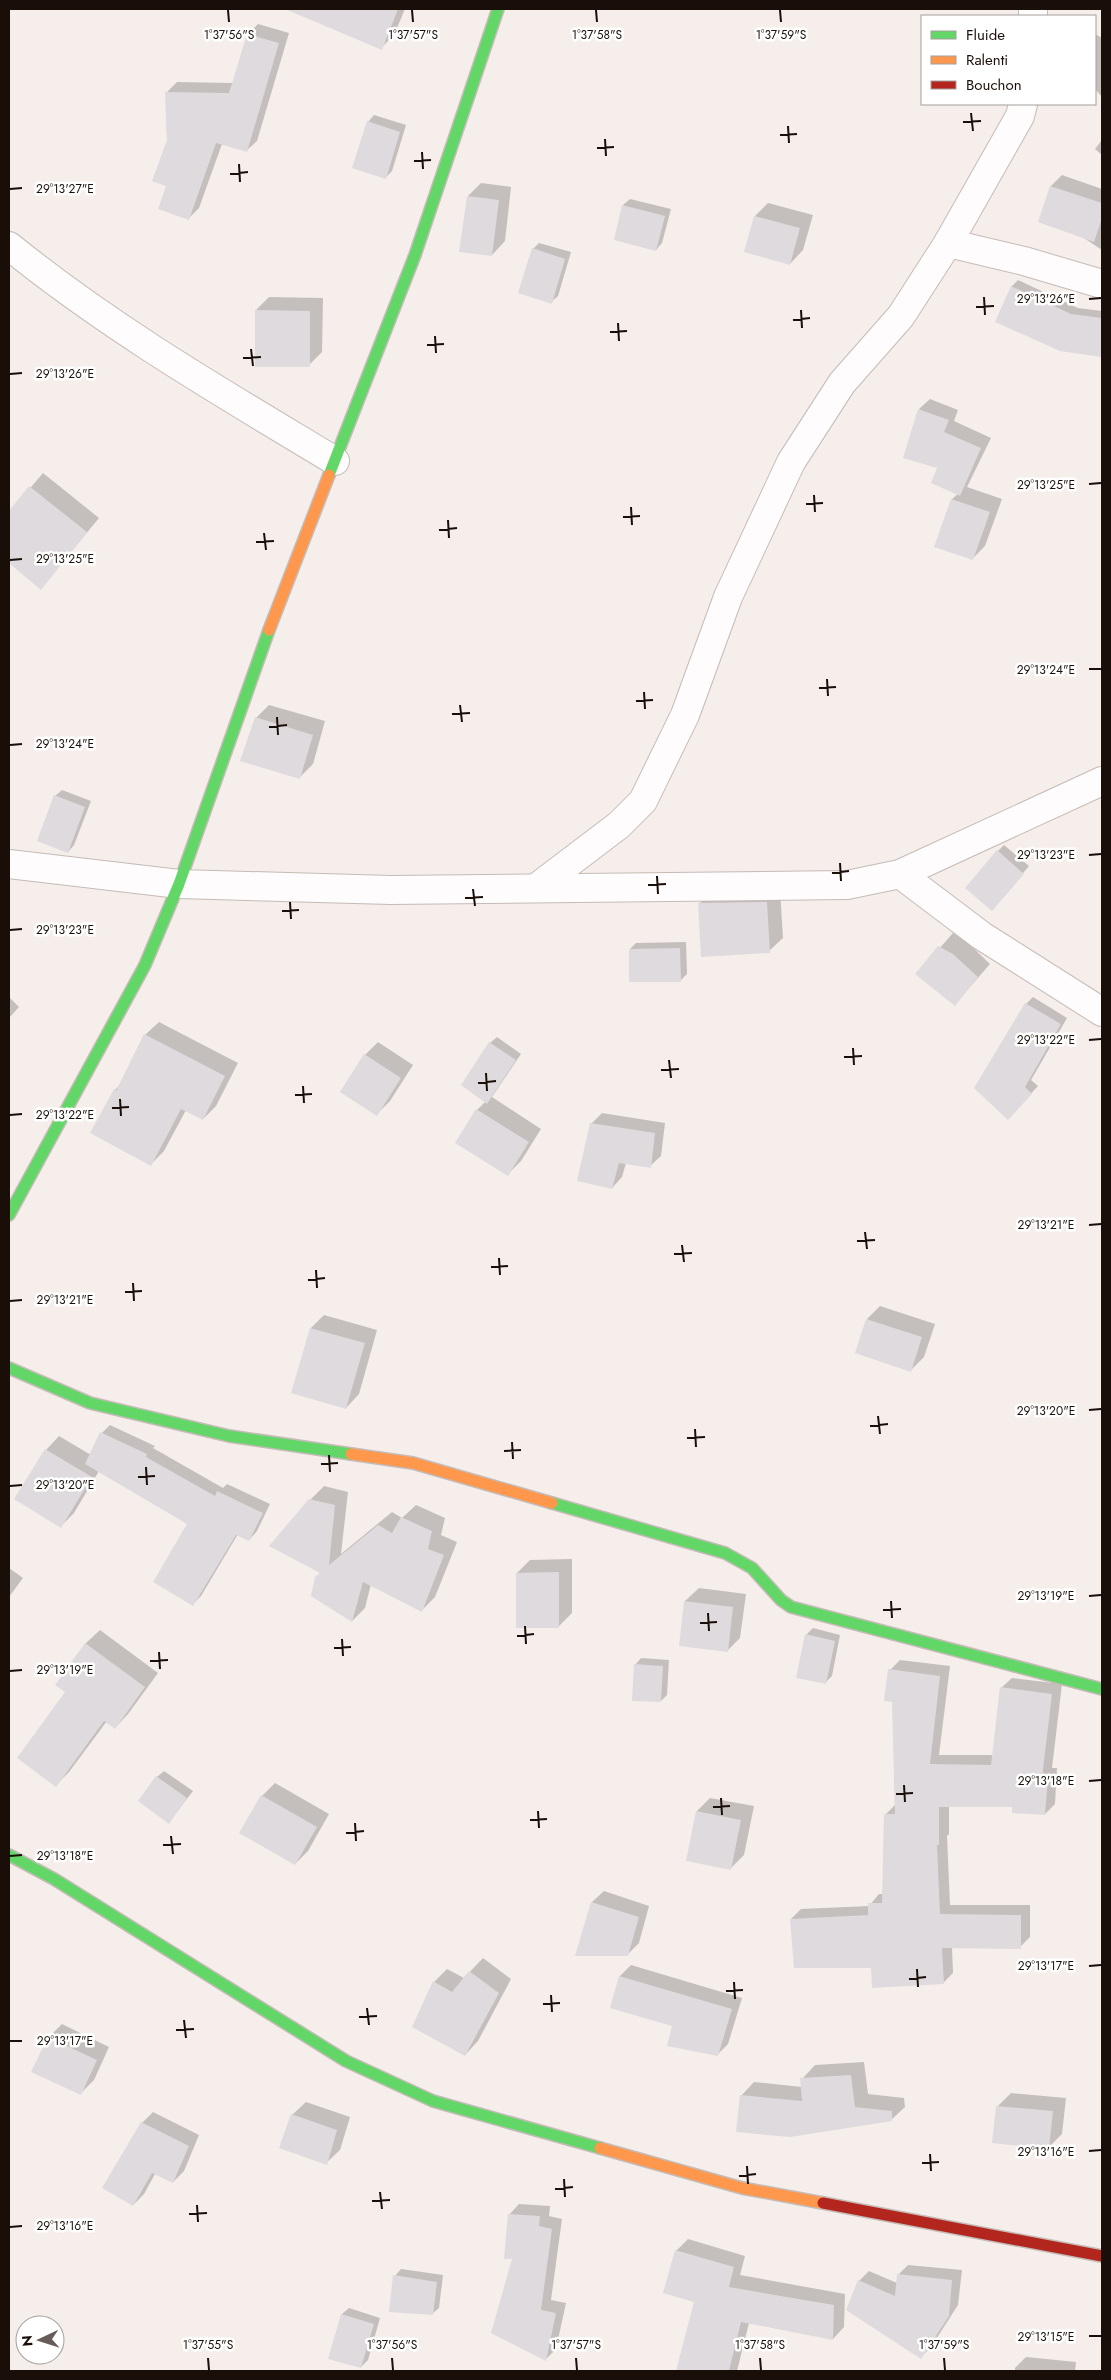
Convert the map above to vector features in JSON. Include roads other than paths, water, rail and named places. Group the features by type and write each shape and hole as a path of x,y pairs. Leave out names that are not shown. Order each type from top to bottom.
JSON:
{"street":[{"path":"9,1215 145,965 179,884 277,608 415,255 498,9"},
{"path":"536,888 619,825 643,801 685,715 728,597 791,462 842,384 901,316 948,243 1020,116 1023,105"},
{"path":"948,243 1024,261 1102,284"},
{"path":"9,246 38,270 185,370 335,461"},
{"path":"9,864 179,884 391,890 847,885 900,874 1102,780"},
{"path":"900,874 982,936 1102,1012"},
{"path":"9,1368 100,1405 229,1436 413,1463 725,1553 752,1568 791,1607 1102,1688"},
{"path":"9,1855 54,1879 346,2060 433,2101 742,2188 1102,2256"}]}
